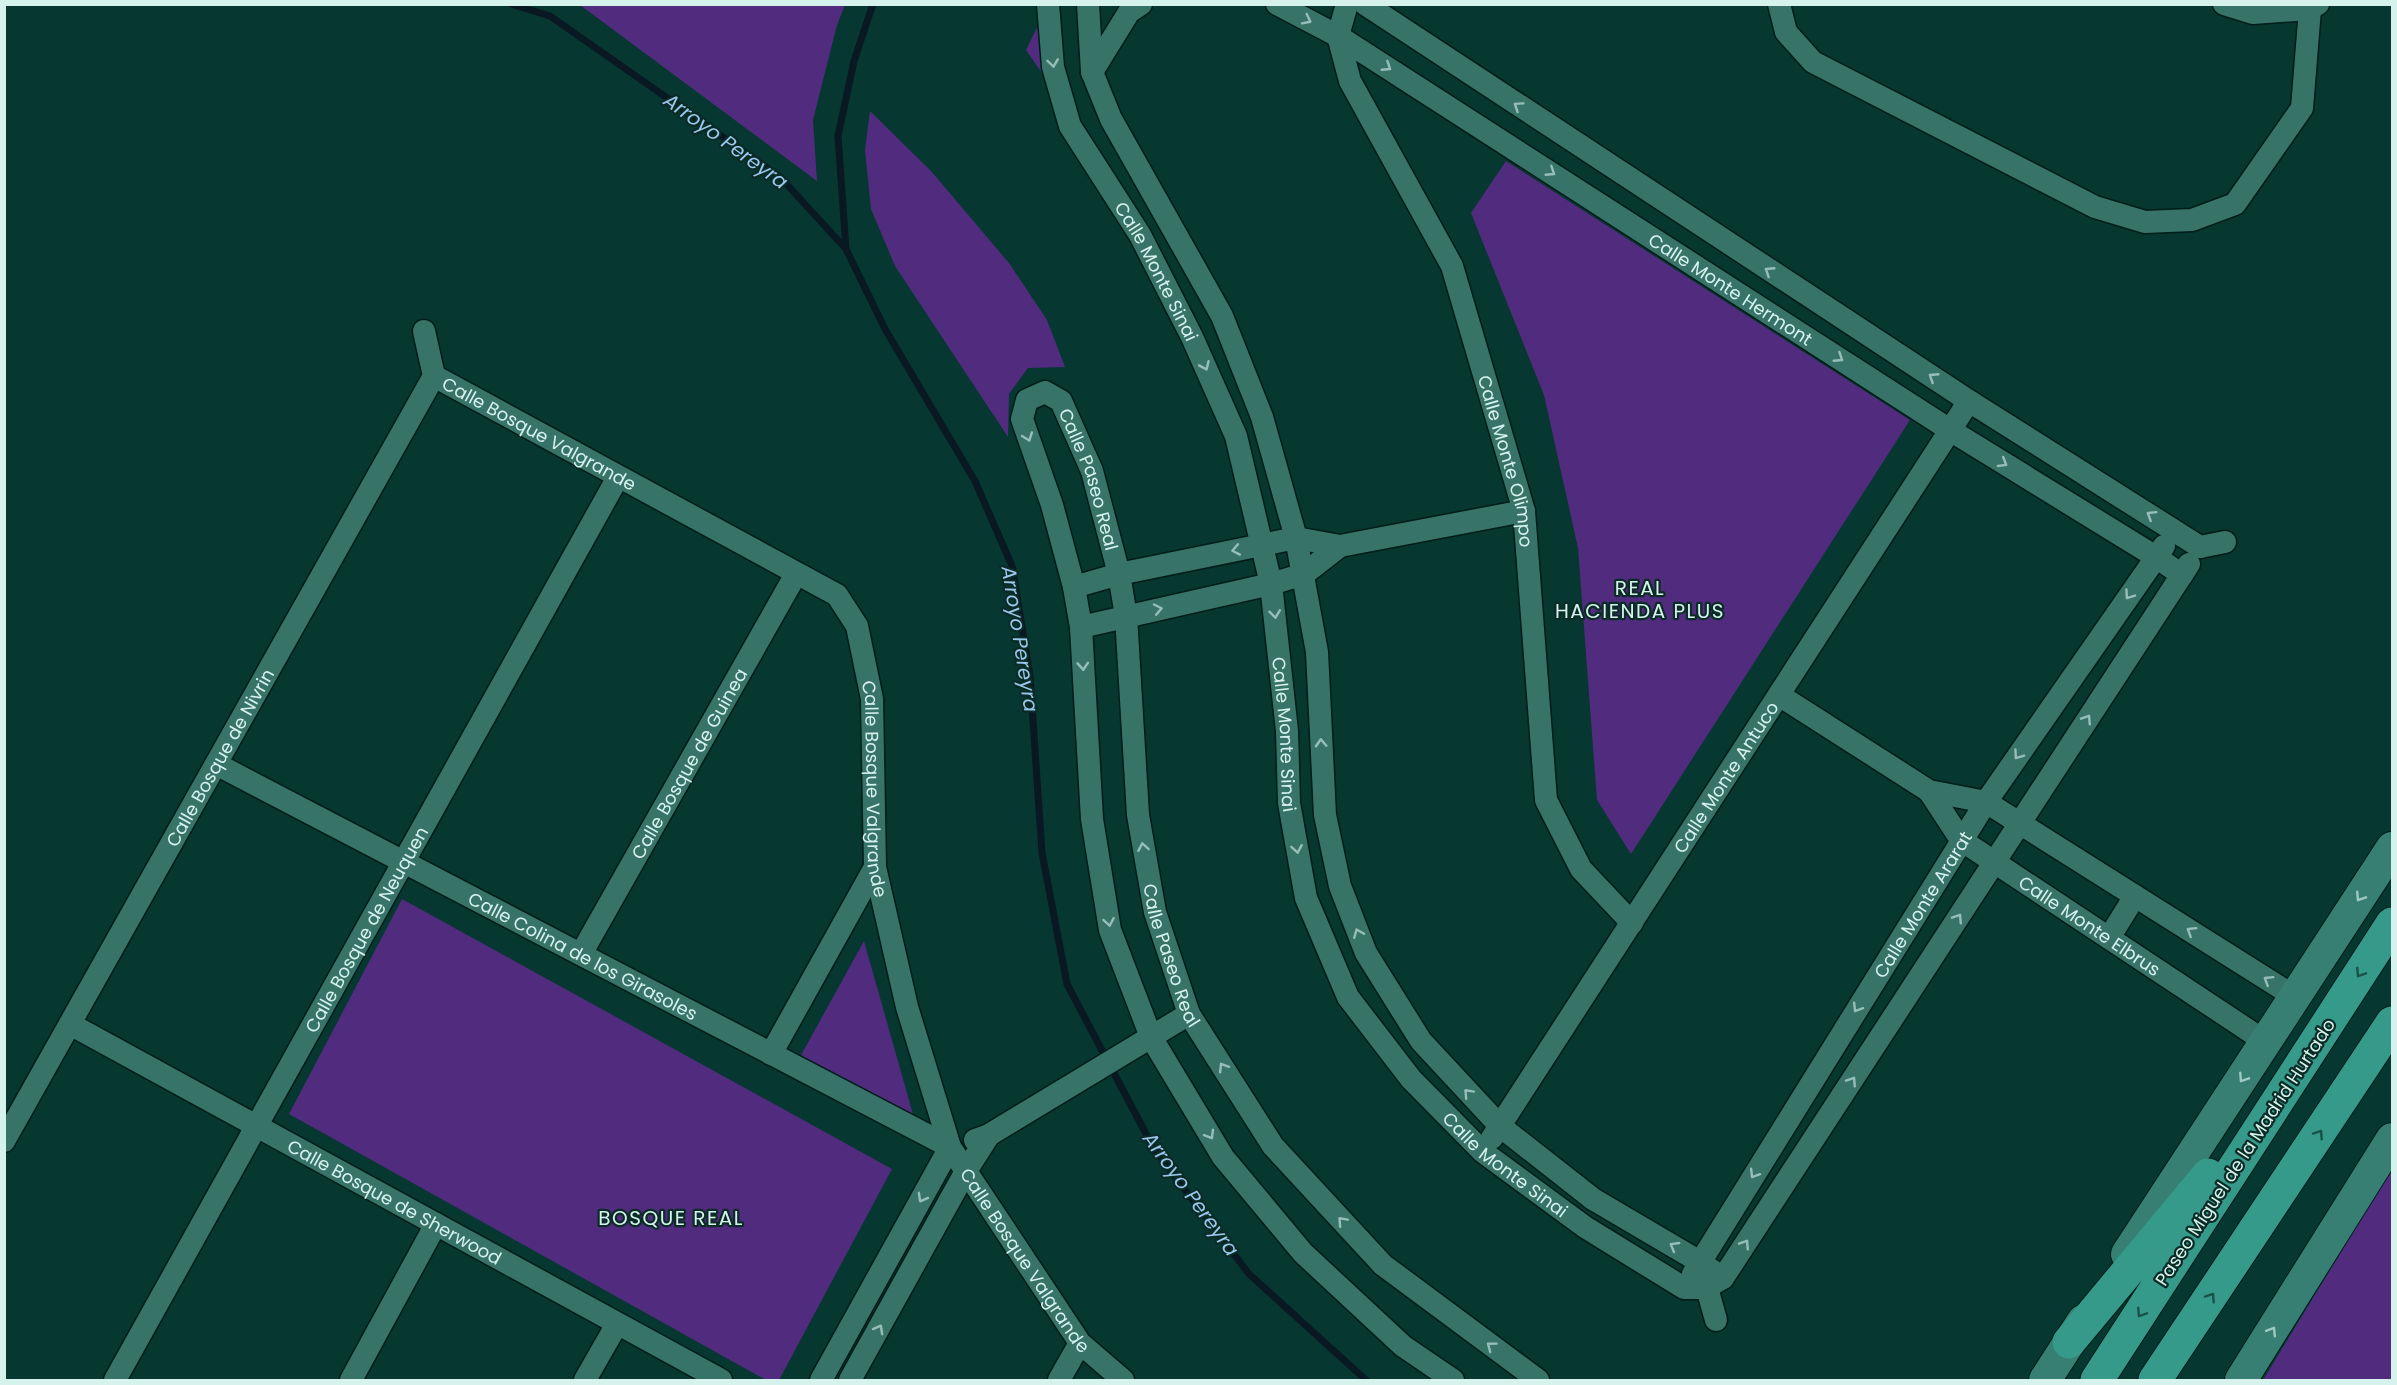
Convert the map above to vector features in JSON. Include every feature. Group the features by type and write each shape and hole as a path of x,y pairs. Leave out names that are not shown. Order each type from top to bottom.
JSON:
{"highway":[{"name":"Paseo Miguel de la Madrid Hurtado","path":"2097,1380 2392,924"},
{"path":"2156,1380 2392,1023"},
{"path":"2069,1342 2193,1194 2320,1035"}],"street":[{"name":"Calle Monte Sinai","path":"1048,4 1053,67 1070,126 1140,235 1192,337 1236,436 1271,584 1287,731 1289,803 1306,898 1348,997 1411,1079 1484,1152 1585,1227 1684,1288"},
{"name":"Calle Monte Sinai","path":"1088,4 1092,72 1110,119 1165,212 1222,316 1262,417 1296,538 1317,652 1325,815 1340,886 1366,953 1421,1041 1500,1126 1593,1199 1700,1262 1715,1283"},
{"path":"1092,72 1129,12 1141,4"},
{"name":"Calle Monte Hermont","path":"1277,4 1338,36 1950,430 2156,556 2182,575"},
{"path":"1338,36 1347,4"},
{"name":"Calle Monte Hermont","path":"1365,4 1969,401 2200,547"},
{"path":"1779,4 1786,32 1813,62 2095,207 2145,222 2192,220 2235,204 2302,108 2314,7 2253,14 2224,4"},
{"name":"Calle Monte Olimpo","path":"1338,36 1350,81 1452,266 1524,511 1546,800 1581,869 1632,923"},
{"path":"1639,228 1657,198"},
{"path":"1140,235 1165,212"},
{"path":"424,331 434,376"},
{"name":"Calle Bosque Valgrande","path":"434,376 837,595 857,627 872,699 875,867 907,1007 950,1147 1080,1342 1123,1380"},
{"name":"Calle Bosque de Nivrin","path":"4,1141 434,376"},
{"name":"Calle Paseo Real","path":"1454,1380 1403,1346 1303,1252 1223,1157 1146,1039 1110,930 1092,819 1081,627 1074,587 1052,505 1022,419 1027,400 1046,392 1061,401 1092,471 1119,574 1126,616 1138,815 1155,912 1189,1014 1273,1146 1383,1265 1538,1380"},
{"name":"Calle Monte Antuco","path":"1484,1152 1969,401"},
{"name":"Calle Bosque de Neuquen","path":"115,1380 618,477"},
{"path":"1074,587 1119,574 1296,538 1340,546 1524,511"},
{"name":"Calle Monte Ararat","path":"1684,1288 1961,840 2175,530"},
{"path":"2200,547 2225,542"},
{"path":"1081,627 1271,584 1304,574 1340,546"},
{"name":"Calle Monte Ararat","path":"1715,1283 1995,863 2200,547"},
{"name":"Calle Bosque de Guinea","path":"580,954 796,574"},
{"name":"Calle Monte Elbrus","path":"1779,695 1929,791 1986,802 2295,997"},
{"name":"Calle Colina de los Girasoles","path":"216,764 950,1147"},
{"name":"Calle Monte Elbrus","path":"1929,791 1961,840 2266,1042"},
{"path":"2045,1380 2392,848"},
{"path":"771,1054 875,867"},
{"path":"2109,938 2135,896"},
{"path":"821,1380 950,1147 989,1135 1189,1014"},
{"name":"Calle Bosque de Sherwood","path":"70,1024 721,1380"},
{"path":"850,1380 966,1171 989,1135"},
{"path":"2241,1380 2392,1139"},
{"path":"351,1380 436,1224"},
{"path":"1684,1288 1715,1283 1716,1320"},
{"path":"585,1380 617,1324"},
{"path":"1059,1380 1080,1342"}],"shaded area":[{"path":"580,5 845,5 837,25 813,120 817,181"},
{"path":"1046,9 1055,92 1026,50"},
{"path":"870,111 931,171 1009,263 1047,320 1065,367 1028,368 1009,394 1008,437 895,266 871,209 865,150"},
{"path":"1506,161 1910,420 1631,854 1597,800 1578,548 1544,395 1471,213"},
{"path":"402,899 892,1169 779,1380 766,1380 289,1114"},
{"path":"864,941 914,1118 800,1057"},
{"path":"2392,1168 2392,1380 2263,1380"}],"waterway":[{"name":"Arroyo Pereyra","path":"511,4 550,16 780,177 846,249 885,329 975,481 1012,566 1030,676 1042,853 1067,984 1154,1149 1249,1274 1366,1380"},
{"path":"846,249 838,136 854,61 873,4"}],"district":[{"name":"REAL HACIENDA PLUS","path":"1640,600"},
{"name":"BOSQUE REAL","path":"671,1218"}]}
